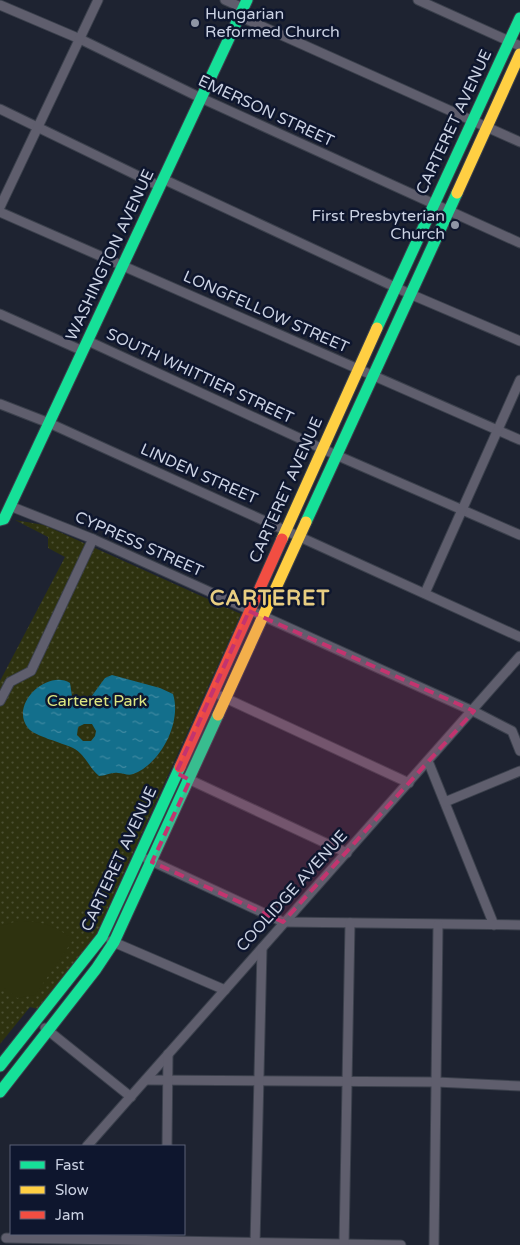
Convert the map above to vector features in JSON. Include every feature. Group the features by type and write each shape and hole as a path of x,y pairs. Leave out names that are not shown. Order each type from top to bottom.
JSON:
{"street":[{"path":"0,207 98,0"},
{"path":"225,0 474,122 520,142"},
{"path":"418,0 515,43"},
{"name":"EMERSON STREET","path":"0,5 80,39 201,98 520,243"},
{"name":"WASHINGTON AVENUE","path":"1,523 243,8"},
{"name":"CARTERET AVENUE","path":"0,1066 102,937 396,287 474,122 515,43 520,18"},
{"name":"CARTERET AVENUE","path":"0,1092 114,942 190,780 336,454 520,54"},
{"path":"0,109 410,294 520,341"},
{"name":"LONGFELLOW STREET","path":"0,212 520,440"},
{"path":"0,314 82,352"},
{"name":"SOUTH WHITTIER STREET","path":"88,341 322,448 520,535"},
{"path":"425,593 520,380"},
{"name":"LINDEN STREET","path":"0,404 49,423 520,637"},
{"name":"CYPRESS STREET","path":"10,506 93,539 262,617 474,711 512,731 520,751"},
{"path":"0,701 10,682 31,671 93,539"},
{"name":"COOLIDGE AVENUE","path":"88,1145 284,922 474,711 520,656"},
{"path":"214,692 409,783"},
{"path":"428,761 494,925"},
{"path":"445,802 520,771"},
{"path":"176,773 347,853"},
{"path":"138,855 284,922 520,926"},
{"path":"344,1244 350,923"},
{"path":"434,1245 438,925"},
{"path":"102,937 225,990"},
{"path":"255,1244 262,948"},
{"path":"36,1021 131,1097"},
{"path":"167,1145 168,1054"},
{"path":"146,1080 347,1083 436,1082 520,1086"},
{"path":"6,1239 78,1242 166,1240 255,1244 400,1245"}],"highlighted area":[{"path":"249,611 474,711 283,922 152,862 190,780 176,773"}],"green space":[{"name":"Carteret Park","path":"15,520 44,525 241,614 93,941 38,1009 30,1007 0,1044 0,681 65,557 48,548 48,537"},
{"path":"18,921 48,925 61,931 73,940 35,995 17,998 0,984 0,926"}],"water":[{"path":"112,675 160,688 173,694 175,705 174,717 167,741 152,761 143,769 131,775 115,773 99,776 73,748 31,731 23,719 23,709 27,700 42,685 51,681 61,680 70,683 72,696 77,700 91,697 105,678","holes":["84,724 92,724 96,731 95,736 91,741 83,741 77,735 78,727"]}],"traffic: fast":[{"path":"0,520 4,519 247,0"},
{"path":"377,328 520,18"},
{"path":"306,522 457,193"},
{"path":"0,1092 96,969 114,942 218,715"},
{"path":"0,1066 102,937 180,767"}],"traffic: slow":[{"path":"457,193 520,54"},
{"path":"282,539 377,328"},
{"path":"218,715 306,522"}],"traffic: jam":[{"path":"180,767 282,539"}],"place":[{"name":"Hungarian Reformed Church","path":"195,23"},
{"name":"First Presbyterian Church","path":"455,225"}],"district":[{"name":"CARTERET","path":"270,598"}]}
